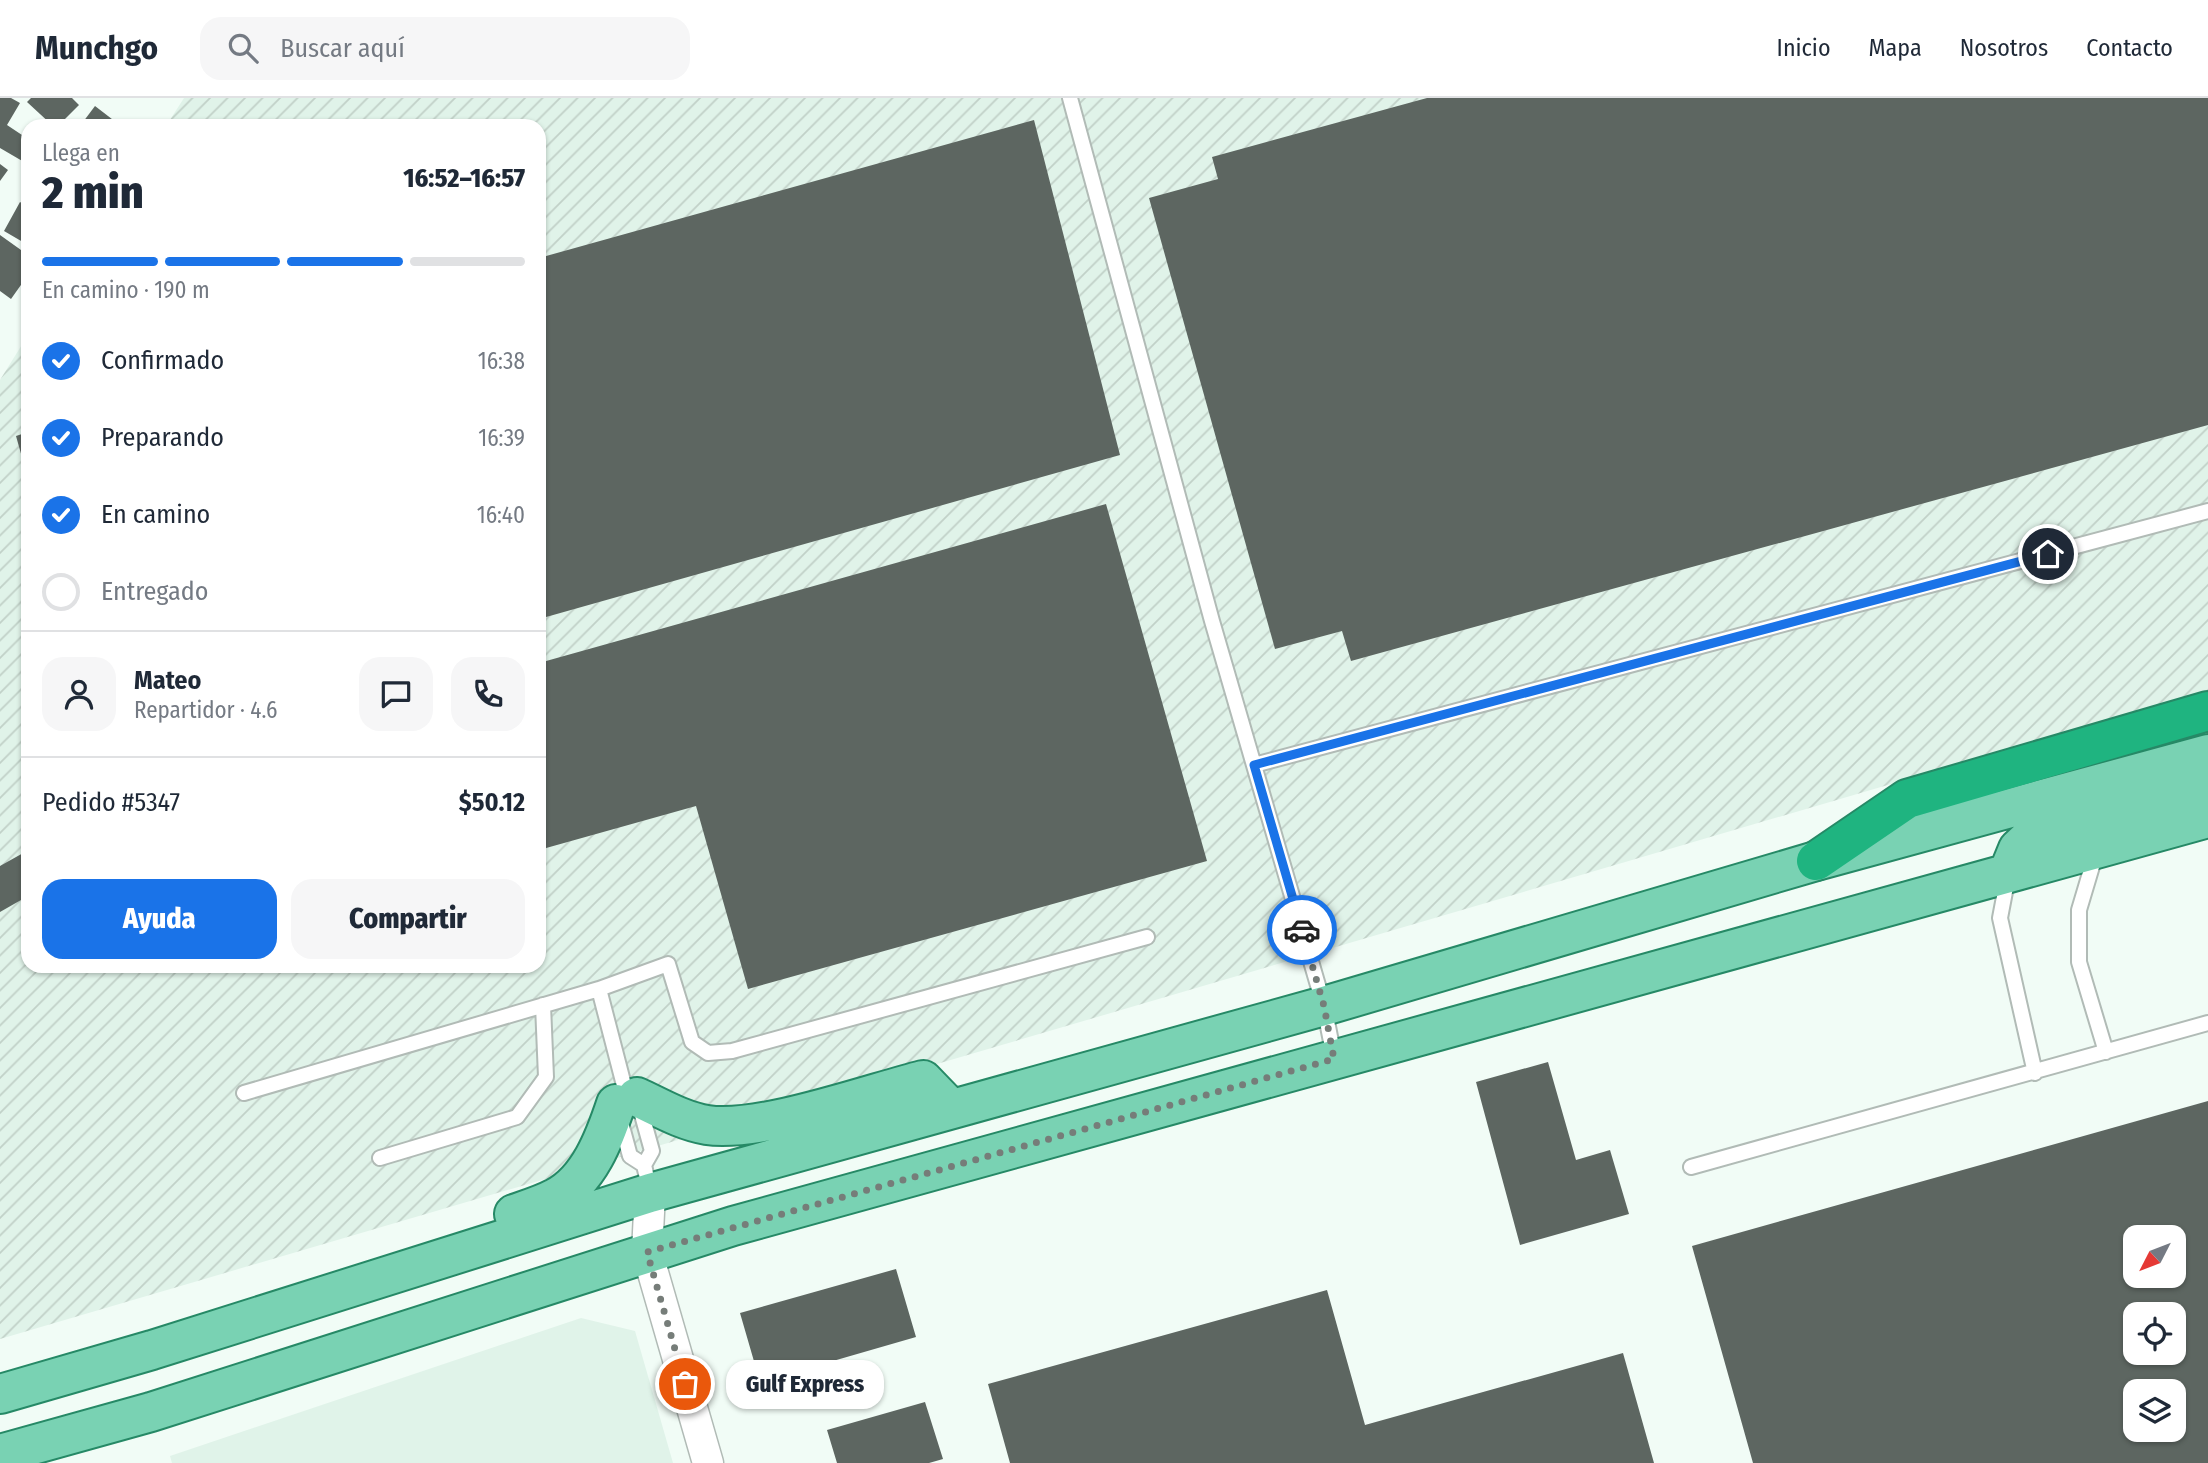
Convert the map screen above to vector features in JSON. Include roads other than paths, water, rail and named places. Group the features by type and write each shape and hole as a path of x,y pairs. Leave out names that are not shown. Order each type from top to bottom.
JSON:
{"highway":[{"path":"1816,861 1907,799 2208,711"}],"main road":[{"path":"0,1394 152,1350 478,1247 647,1179 951,1109 1324,1006 1816,861 2208,754"},
{"path":"2009,871 2018,849 2036,832 2208,780"},
{"path":"0,1454 151,1412 647,1252 2009,871 2208,818"},
{"path":"478,1247 497,1220 558,1197 576,1180 595,1157 626,1098 707,1125 745,1125 923,1080 951,1109"}],"street":[{"path":"647,1179 647,1252 708,1463"}],"lane":[{"path":"1070,98 1254,765 1324,1006 1334,1059"},
{"path":"1254,765 2208,511"},
{"path":"2097,848 2079,910 2079,962 2106,1052"},
{"path":"2009,871 2000,918 2035,1073"},
{"path":"244,1093 599,989 668,964 692,1042 708,1053 732,1051 1147,937"},
{"path":"599,989 626,1098 630,1156 647,1179"},
{"path":"380,1158 517,1117 546,1077 543,1005"},
{"path":"1691,1167 2208,1023"},
{"path":"626,1098 652,1151 647,1179"}],"place":[{"name":"Gulf Express","path":"685,1384"}]}
